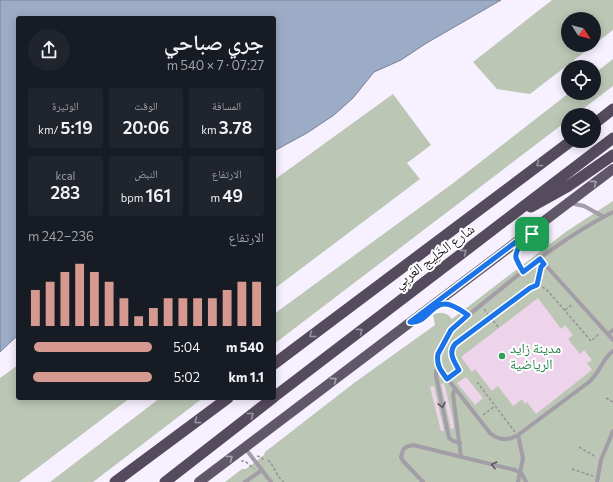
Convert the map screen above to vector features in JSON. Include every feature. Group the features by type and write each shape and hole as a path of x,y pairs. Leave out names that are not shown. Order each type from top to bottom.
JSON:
{"highway":[{"path":"601,117 613,104"},
{"path":"601,118 613,109"},
{"name":"شارع الخَلِيج العَربِي","path":"276,396 613,138"},
{"name":"شارع الخَلِيج العَربِي","path":"276,362 562,148"},
{"path":"514,214 551,197 613,154"},
{"path":"115,482 225,400"},
{"name":"شارع الخَلِيج العَربِي","path":"165,482 271,400"}],"main road":[{"path":"199,482 613,169"}],"lane":[{"path":"568,203 584,206 604,217"},
{"path":"613,212 574,235 540,259 456,325 448,334 437,359 439,368 490,433 497,438 510,439 518,435 592,379 613,351"},
{"path":"523,272 516,258 518,249 541,223"},
{"path":"540,259 613,340"},
{"path":"410,322 415,323 419,321 437,307 444,304 468,315"},
{"path":"608,334 613,330"},
{"path":"439,368 436,372 436,376 449,438 460,443"},
{"path":"455,389 453,394 462,457"},
{"path":"597,480 601,460 613,431"},
{"path":"518,435 522,458 518,482"},
{"path":"423,482 403,461 402,453 406,447 413,445 520,472 526,482"},
{"path":"245,448 271,482"},
{"path":"245,482 262,470"}],"path":[{"path":"537,285 541,267 544,264"},
{"path":"447,379 459,370 452,356 453,347 455,344 530,288 537,285 544,287 547,290 591,341 604,330"},
{"path":"565,310 577,300"},
{"path":"481,305 499,328"},
{"path":"477,382 518,435"},
{"path":"606,398 613,402"},
{"path":"478,418 495,406"},
{"path":"579,448 601,460"},
{"path":"268,460 273,466 277,476 284,482"},
{"path":"240,462 245,461 252,469 258,465"},
{"path":"572,468 597,480"}],"green space":[{"path":"552,0 613,0 613,30 601,39 601,12 561,12 561,52 585,52 574,60 561,60 561,70 530,94 497,89 473,62"},
{"path":"613,59 613,86 601,95 601,68"},
{"path":"393,94 431,145 407,163 420,179 276,287 276,179"},
{"path":"561,99 595,100 584,108 561,108 561,125 276,342 276,313 452,184"},
{"name":"مدينة زايد الرياضية","path":"613,201 613,482 225,482 242,469 246,469 264,455 265,452 354,383 435,325 433,315 443,313 452,319 567,231"},
{"path":"16,366 16,400 127,400 19,482 0,482 0,378"},
{"path":"157,400 200,400 93,482 50,482"}],"water":[{"path":"0,0 501,0 425,44 401,60 374,72 353,98 334,115 307,133 276,150 276,16 16,16 16,337 0,352"}],"building":[{"path":"538,298 561,329 565,325 573,335 568,339 580,354 584,350 592,360 587,363 592,370 536,414 527,402 525,404 522,399 513,406 498,386 492,391 475,369 472,372 461,357"},
{"path":"466,377 483,398 475,405 457,383"},
{"path":"444,383 454,428 451,429 441,384"},
{"path":"434,386 444,431 441,431 430,387"}],"place":[{"name":"مدينة زايد الرياضية","path":"502,356"}],"route":[{"path":"541,223 532,234 519,246 516,258 523,272 540,259 544,264 541,267 537,285 530,288 455,344 451,351 453,360 459,370 447,379 439,368 437,359 438,354 451,330 468,315 444,304 437,307 419,321 415,323 410,322 541,223"}]}
